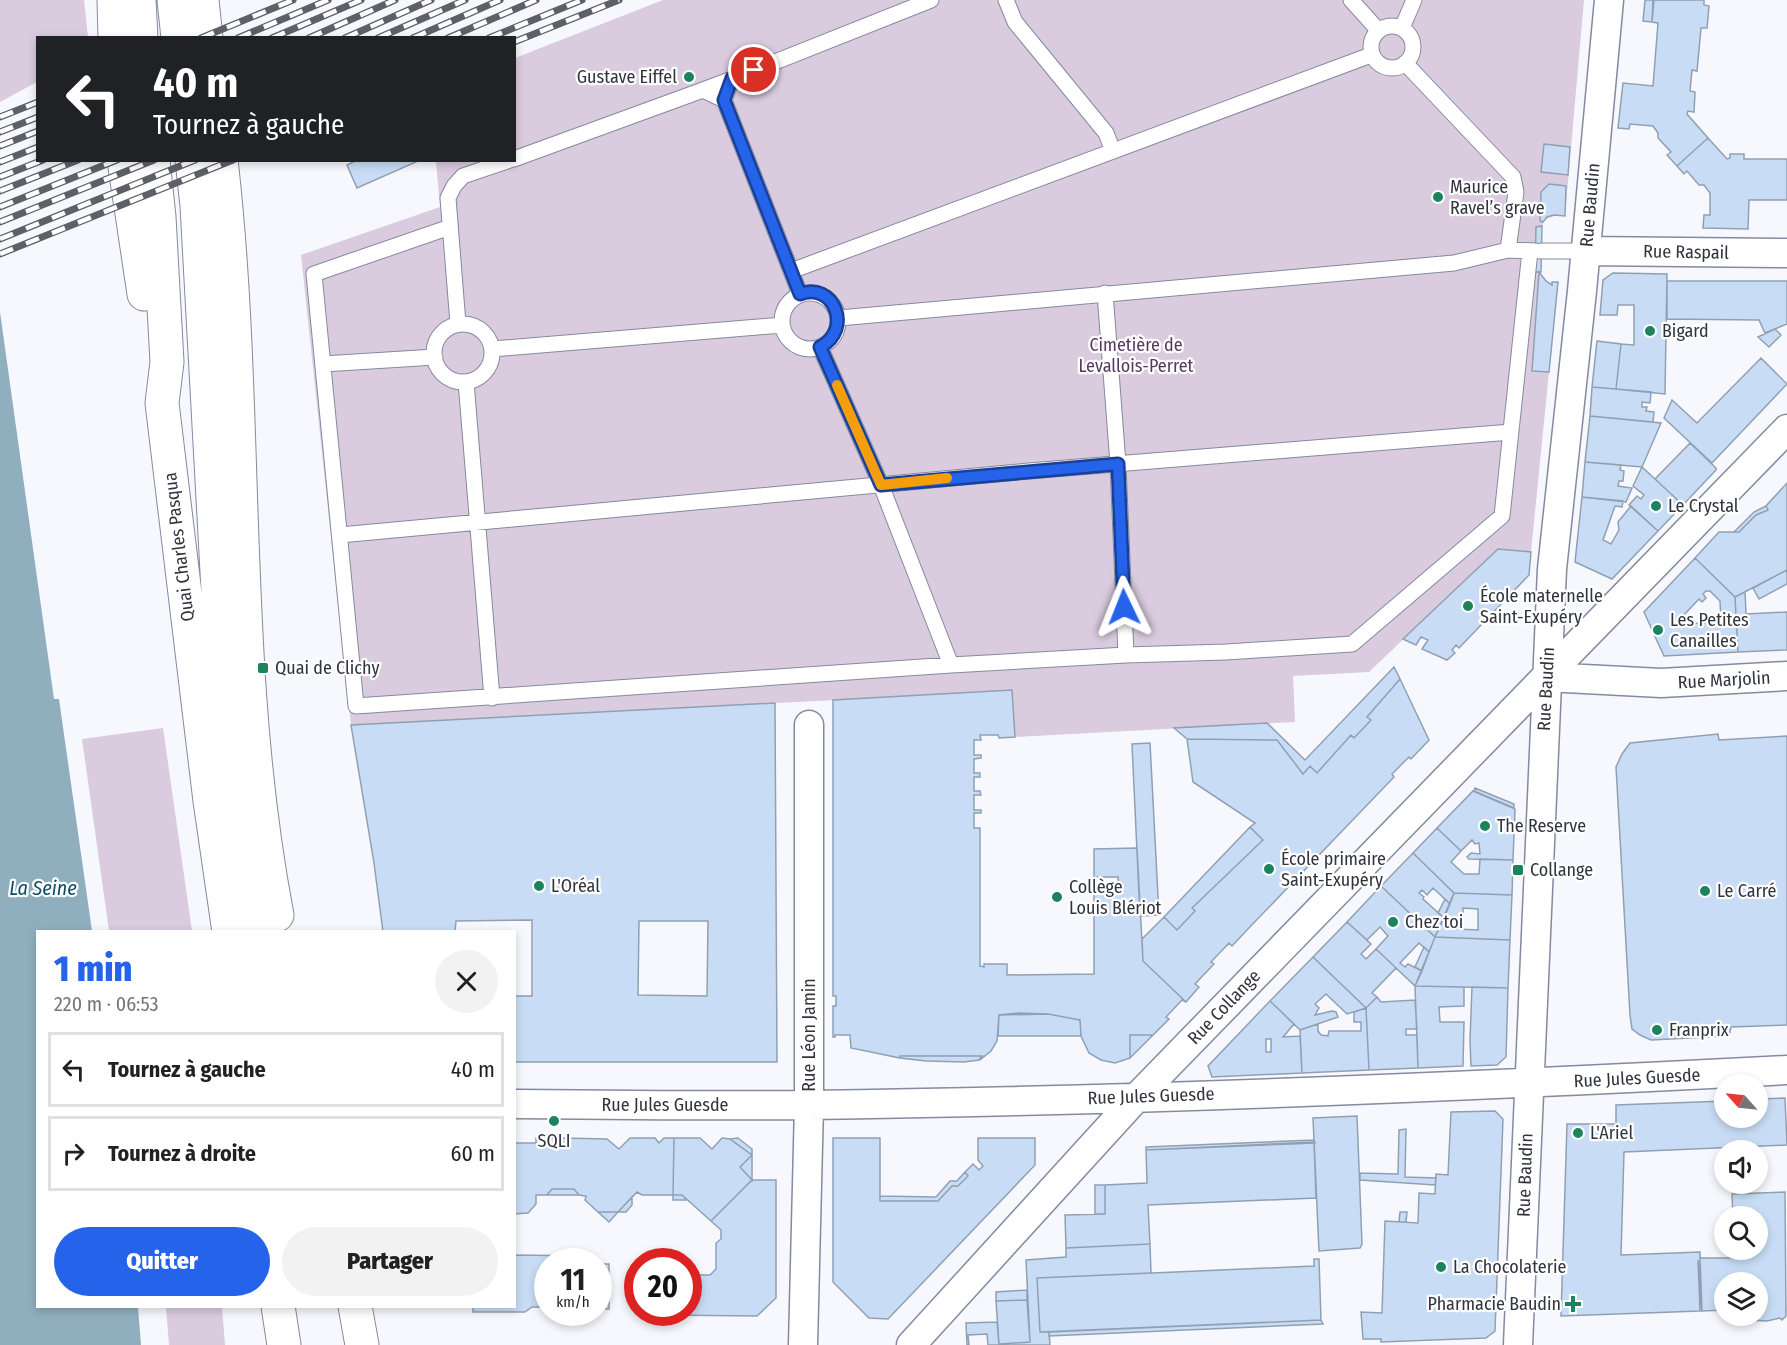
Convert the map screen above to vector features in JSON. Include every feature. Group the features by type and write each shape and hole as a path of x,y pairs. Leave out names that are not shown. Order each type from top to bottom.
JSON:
{"main road":[{"path":"114,0 115,36"},
{"path":"139,0 141,36"},
{"path":"174,0 178,36"},
{"path":"202,0 206,36"},
{"path":"124,162 162,403"},
{"name":"Quai Charles Pasqua","path":"153,162 159,217 167,362 162,403 210,801 229,930"},
{"name":"Quai Charles Pasqua","path":"192,162 197,206 225,718 238,836 259,930"},
{"path":"220,162 231,263 249,706 270,878 281,930"},
{"path":"278,1308 284,1345"}],"street":[{"name":"Rue Baudin","path":"1518,1345 1552,569 1586,251 1609,0"},
{"name":"Rue Raspail","path":"1586,251 1787,253"},
{"name":"Rue Collange","path":"910,1345 1137,1097 1787,429"},
{"name":"Rue Marjolin","path":"1546,678 1661,683 1787,676"},
{"name":"Rue Léon Jamin","path":"803,1345 809,1105 810,725"},
{"name":"Rue Jules Guesde","path":"516,1104 809,1105 1137,1097 1529,1083 1787,1070"}],"lane":[{"path":"516,158 703,90 931,0"},
{"path":"1006,0 1015,22 1106,133 1113,151"},
{"path":"1351,0 1378,30"},
{"path":"1402,28 1414,0"},
{"path":"1392,25 1402,28 1413,42 1412,55 1405,63 1391,69 1382,67 1371,55 1372,37 1378,30 1392,25"},
{"path":"791,271 1371,55"},
{"path":"1405,63 1513,177 1516,192 1508,250"},
{"path":"732,78 724,100 800,294"},
{"path":"703,90 724,100"},
{"path":"458,324 448,198 462,176 504,162"},
{"path":"450,227 314,274 356,706 951,665 1352,644 1502,516 1536,251"},
{"path":"839,318 1454,263 1508,250 1586,251"},
{"path":"816,292 826,297 836,307 839,318 837,330 831,340 813,349 802,348 794,344 788,339 782,325 786,306 800,294 816,292"},
{"path":"1105,293 1118,464 1126,655"},
{"path":"458,324 472,325 482,330 492,350 488,369 480,376 466,382 450,379 442,373 436,363 435,344 440,335 449,327 458,324"},
{"path":"492,350 782,325"},
{"path":"820,347 881,485 951,665"},
{"path":"323,364 435,357"},
{"path":"466,382 492,698"},
{"path":"340,535 1118,464 1511,432"}],"green space":[{"path":"0,0 84,0 88,36 36,36 36,83 0,102"},
{"name":"Cimetière de Levallois-Perret","path":"663,0 1584,0 1565,216 1559,216 1559,214 1544,220 1542,226 1540,272 1542,277 1552,284 1552,282 1558,282 1531,552 1498,549 1369,672 1293,676 1295,722 1015,737 1012,691 351,725 301,255 440,207 436,162 516,162 516,58"},
{"path":"163,728 192,930 109,930 82,739"},
{"path":"166,1308 222,1308 225,1345 169,1345"}],"water":[{"name":"La Seine","path":"0,312 54,699 59,699 92,930 36,930 36,1308 138,1308 141,1345 0,1345"}],"building":[{"path":"1645,0 1653,0 1652,22 1643,21"},
{"path":"1654,0 1704,0 1704,5 1709,6 1707,28 1701,28 1697,71 1692,70 1690,91 1695,92 1694,112 1688,111 1687,114 1708,138 1677,166 1667,155 1671,152 1658,138 1658,133 1653,126 1630,124 1629,129 1618,128 1623,83 1653,86 1658,23 1652,22"},
{"path":"1708,138 1727,159 1730,158 1730,154 1744,154 1744,159 1787,159 1787,200 1749,200 1748,229 1703,228 1704,215 1710,215 1710,193 1704,185 1699,185 1687,171 1684,174 1677,166"},
{"path":"1544,144 1570,147 1568,175 1541,172"},
{"path":"353,162 416,162 357,188 347,165"},
{"path":"1549,184 1566,186 1565,216 1554,215 1547,217 1543,222 1540,221 1541,192"},
{"path":"1542,226 1541,272 1535,272 1536,227"},
{"path":"1539,272 1552,285 1552,282 1558,282 1549,372 1532,371"},
{"name":"Bigard","path":"1613,273 1667,274 1665,394 1616,389 1621,344 1634,345 1634,305 1618,305 1617,315 1600,315 1603,280"},
{"path":"1667,281 1787,281 1787,324 1765,333 1759,320 1667,319"},
{"path":"1775,329 1781,335 1769,347 1758,337"},
{"path":"1597,341 1621,344 1616,389 1592,387"},
{"path":"1761,358 1787,384 1712,463 1664,418 1672,400 1697,423"},
{"path":"1592,387 1651,392 1650,403 1642,402 1642,407 1647,407 1646,411 1654,412 1653,422 1590,416"},
{"path":"1590,416 1661,423 1642,467 1585,462"},
{"path":"1690,443 1716,470 1683,505 1655,479"},
{"path":"1585,462 1621,465 1620,470 1624,471 1623,481 1619,481 1618,486 1632,488 1626,502 1582,497"},
{"path":"1642,467 1683,505 1658,531 1629,505 1637,496 1641,499 1644,495 1633,486"},
{"path":"1787,483 1787,570 1735,597 1695,558 1719,532 1739,532 1756,515 1768,510 1766,506"},
{"path":"1582,497 1623,501 1622,507 1615,506 1603,540 1611,544 1619,530 1618,522 1631,506 1658,531 1612,579 1575,562"},
{"path":"1766,506 1768,510 1756,515 1739,532 1734,532 1754,512"},
{"name":"École maternelle Saint-Exupéry","path":"1498,549 1531,552 1529,575 1459,648 1456,645 1452,650 1455,653 1447,660 1422,649 1428,640 1421,637 1416,645 1403,639"},
{"path":"1695,558 1735,597 1738,652 1664,656 1644,612","holes":["1706,591 1710,591 1720,601 1721,622 1683,624 1681,618 1699,599 1702,602 1706,598 1703,594"]},
{"path":"1787,570 1787,584 1759,599 1753,588"},
{"path":"1745,592 1746,614 1787,612 1787,650 1738,652 1735,597"},
{"path":"1394,667 1400,679 1367,717 1371,720 1354,738 1351,735 1317,773 1310,766 1303,774 1277,740 1187,739 1174,728 1267,723 1305,760"},
{"name":"École primaire Saint-Exupéry","path":"1400,679 1429,740 1411,759 1409,757 1392,774 1394,777 1232,946 1229,943 1211,962 1214,964 1195,984 1199,987 1186,1002 1143,961 1142,939 1164,917 1177,930 1195,911 1192,908 1263,840 1250,827 1255,823 1193,782 1187,739 1277,740 1303,774 1310,766 1317,773 1351,735 1354,738 1371,720 1367,717"},
{"path":"1012,690 1015,737 999,738 998,735 980,735 981,740 974,740 974,755 981,755 981,758 974,759 974,773 980,773 980,777 974,777 974,791 980,791 981,795 974,795 974,810 981,810 981,813 974,813 974,828 980,828 980,966 1007,964 1007,975 1094,974 1094,890 1118,890 1118,877 1094,877 1094,849 1137,848 1143,961 1186,1002 1182,1000 1166,1017 1169,1019 1153,1035 1130,1035 1130,1058 1115,1063 1101,1060 1089,1053 1081,1036 1080,1020 1048,1014 999,1015 997,1041 991,1051 981,1059 982,1056 900,1056 900,1058 851,1048 850,1035 833,1037 833,1006 836,1006 836,996 833,996 833,700"},
{"path":"775,703 777,1062 516,1062 516,996 532,996 532,920 456,921 455,930 383,930 351,725","holes":["639,921 708,921 707,996 638,995"]},
{"name":"Le Carré","path":"1718,734 1719,740 1787,736 1787,1025 1731,1027 1729,1036 1651,1040 1632,1029 1630,1015 1616,767 1630,743"},
{"path":"1150,743 1159,915 1140,916 1132,744"},
{"path":"1475,788 1514,804 1514,808 1474,791"},
{"path":"1473,791 1515,809 1513,860 1469,859 1467,857 1471,853 1480,854 1479,843 1475,844 1472,840 1461,851 1437,828"},
{"path":"1250,827 1263,840 1192,908 1195,911 1177,930 1164,917"},
{"path":"1437,828 1461,851 1451,862 1464,874 1479,874 1480,859 1513,860 1512,895 1454,893 1413,853"},
{"path":"1413,853 1454,893 1450,904 1433,888 1427,895 1422,890 1419,893 1444,918 1435,937 1381,886"},
{"path":"1381,886 1435,937 1429,952 1419,943 1400,963 1405,967 1408,964 1422,971 1415,986 1376,949 1388,936 1380,927 1367,940 1347,922"},
{"path":"1454,893 1512,895 1510,940 1435,937","holes":["1463,908 1478,909 1478,930 1457,929 1463,917"]},
{"path":"1445,899 1450,904 1444,918 1438,913"},
{"path":"1347,922 1371,944 1361,954 1366,959 1376,949 1396,968 1372,993 1377,997 1366,1008 1313,957"},
{"path":"1435,937 1510,940 1508,988 1415,986"},
{"path":"1424,947 1429,952 1422,971 1415,967"},
{"path":"1313,957 1366,1008 1347,1014 1326,994 1315,1004 1319,1008 1315,1015 1332,1011 1336,1012 1338,1017 1300,1030 1270,1001"},
{"path":"1415,986 1464,987 1464,1006 1439,1007 1440,1022 1464,1022 1463,1066 1418,1068"},
{"path":"1472,987 1508,988 1506,1057 1497,1065 1471,1066"},
{"path":"1377,997 1381,1002 1415,1000 1417,1029 1406,1029 1406,1035 1417,1035 1418,1068 1369,1070 1366,1008"},
{"path":"1270,1001 1294,1024 1283,1037 1300,1036 1302,1073 1212,1077 1208,1066","holes":["1266,1039 1271,1039 1271,1052 1266,1052"]},
{"path":"1366,1008 1369,1070 1302,1073 1300,1030 1318,1024 1318,1031 1321,1035 1328,1036 1329,1031 1361,1031 1361,1022 1354,1022 1354,1012"},
{"path":"1048,1014 1080,1020 1081,1036 998,1036 999,1015"},
{"path":"1130,1035 1153,1035 1130,1058"},
{"path":"900,1056 982,1056 979,1060 964,1062 926,1061 900,1058"},
{"path":"1785,1098 1787,1145 1768,1146 1768,1140 1714,1140 1714,1148 1624,1152 1621,1255 1700,1252 1700,1311 1561,1316 1567,1124 1616,1124 1616,1105 1714,1101 1714,1128 1768,1128 1768,1099"},
{"name":"La Chocolaterie","path":"1495,1111 1503,1119 1495,1331 1486,1338 1381,1342 1381,1339 1363,1339 1361,1312 1382,1313 1385,1221 1418,1223 1419,1193 1435,1194 1436,1174 1448,1175 1451,1112"},
{"path":"1357,1116 1362,1244 1360,1248 1319,1251 1313,1118"},
{"path":"1406,1129 1405,1177 1436,1178 1435,1185 1360,1180 1360,1173 1398,1174 1399,1130"},
{"path":"536,1138 554,1138 559,1143 563,1138 607,1139 619,1149 630,1138 655,1138 659,1143 664,1138 674,1138 673,1195 642,1195 637,1192 618,1212 598,1212 585,1200 586,1196 579,1195 574,1189 552,1189 547,1195 536,1195 536,1204 528,1213 516,1214 516,1143 536,1143"},
{"path":"674,1138 700,1138 712,1149 722,1138 730,1139 752,1155 740,1167 752,1180 711,1221 682,1195 673,1195"},
{"path":"738,1138 752,1149 752,1155 730,1139"},
{"path":"833,1138 880,1138 880,1201 938,1201 952,1186 958,1186 968,1176 965,1172 973,1164 979,1170 983,1166 978,1160 978,1138 1035,1138 1035,1165 888,1319 869,1318 833,1282"},
{"path":"1314,1140 1315,1143 1146,1150 1146,1147"},
{"path":"1314,1142 1316,1198 1148,1205 1150,1244 1066,1248 1065,1215 1105,1214 1105,1185 1147,1183 1146,1150"},
{"path":"752,1155 752,1180 740,1167"},
{"path":"965,1172 968,1176 958,1186 952,1186 938,1201 880,1201 880,1196 936,1197 950,1181 957,1181"},
{"path":"752,1180 776,1180 776,1298 757,1316 702,1315 702,1275 710,1275 716,1269 716,1243 721,1239 721,1230 711,1221"},
{"path":"1095,1185 1105,1185 1105,1214 1095,1214"},
{"path":"552,1189 574,1189 579,1195 547,1195"},
{"path":"1785,1192 1786,1316 1782,1320 1780,1318 1768,1321 1768,1272 1714,1272 1714,1310 1702,1311 1700,1258 1768,1260 1768,1206 1733,1206 1732,1194"},
{"path":"673,1195 682,1195 687,1200 673,1200"},
{"path":"632,1197 632,1205 626,1212 618,1212"},
{"path":"598,1212 618,1212 609,1222"},
{"path":"1400,1212 1407,1212 1406,1222 1399,1222"},
{"path":"1150,1244 1151,1273 1037,1278 1040,1332 1049,1332 1050,1345 988,1345 987,1334 968,1335 969,1345 967,1345 966,1323 997,1322 999,1344 1030,1342 1026,1260 1066,1257 1066,1248"},
{"path":"516,1255 534,1255 534,1307 525,1312 473,1312 473,1308 516,1308"},
{"path":"1314,1259 1319,1259 1321,1320 1040,1332 1037,1278 1314,1266"},
{"path":"1698,1260 1702,1311 1700,1311"},
{"path":"1027,1290 1027,1300 996,1301 996,1292"},
{"path":"1027,1300 1030,1342 999,1344 996,1301"},
{"path":"1321,1320 1323,1324 1049,1336 1049,1332"}],"railway":[{"path":"206,36 293,0"},
{"path":"243,36 328,0"},
{"path":"277,36 361,0"},
{"path":"314,36 395,0"},
{"path":"350,36 431,0"},
{"path":"383,36 465,0"},
{"path":"418,36 500,0"},
{"path":"453,36 536,0"},
{"path":"494,36 582,0"},
{"path":"516,41 619,0"},
{"path":"0,117 36,103"},
{"path":"0,132 36,118"},
{"path":"0,146 36,132"},
{"path":"0,162 36,148"},
{"path":"0,177 38,162"},
{"path":"0,191 73,162"},
{"path":"0,207 112,162"},
{"path":"0,222 149,162"},
{"path":"0,239 190,162"},
{"path":"0,254 228,162"}],"slow traffic":[{"path":"837,385 881,485 947,478"}],"place":[{"name":"Gustave Eiffel","path":"689,77"},
{"name":"Maurice Ravel’s grave","path":"1438,197"},
{"name":"Bigard","path":"1650,331"},
{"name":"Le Crystal","path":"1656,506"},
{"name":"École maternelle Saint-Exupéry","path":"1468,606"},
{"name":"Les Petites Canailles","path":"1658,630"},
{"name":"Quai de Clichy","path":"263,668"},
{"name":"The Reserve","path":"1485,826"},
{"name":"École primaire Saint-Exupéry","path":"1269,869"},
{"name":"Collange","path":"1518,870"},
{"name":"L'Oréal","path":"539,886"},
{"name":"Le Carré","path":"1705,891"},
{"name":"Collège Louis Blériot","path":"1057,897"},
{"name":"Chez toi","path":"1393,922"},
{"name":"Franprix","path":"1657,1030"},
{"name":"SQLI","path":"554,1121"},
{"name":"L'Ariel","path":"1578,1133"},
{"name":"La Chocolaterie","path":"1441,1267"},
{"name":"Pharmacie Baudin","path":"1573,1304"}],"route":[{"path":"754,70 732,78 724,100 800,294 816,292 826,297 836,307 839,318 837,330 831,340 820,347 881,485 1118,464 1124,607"}]}
